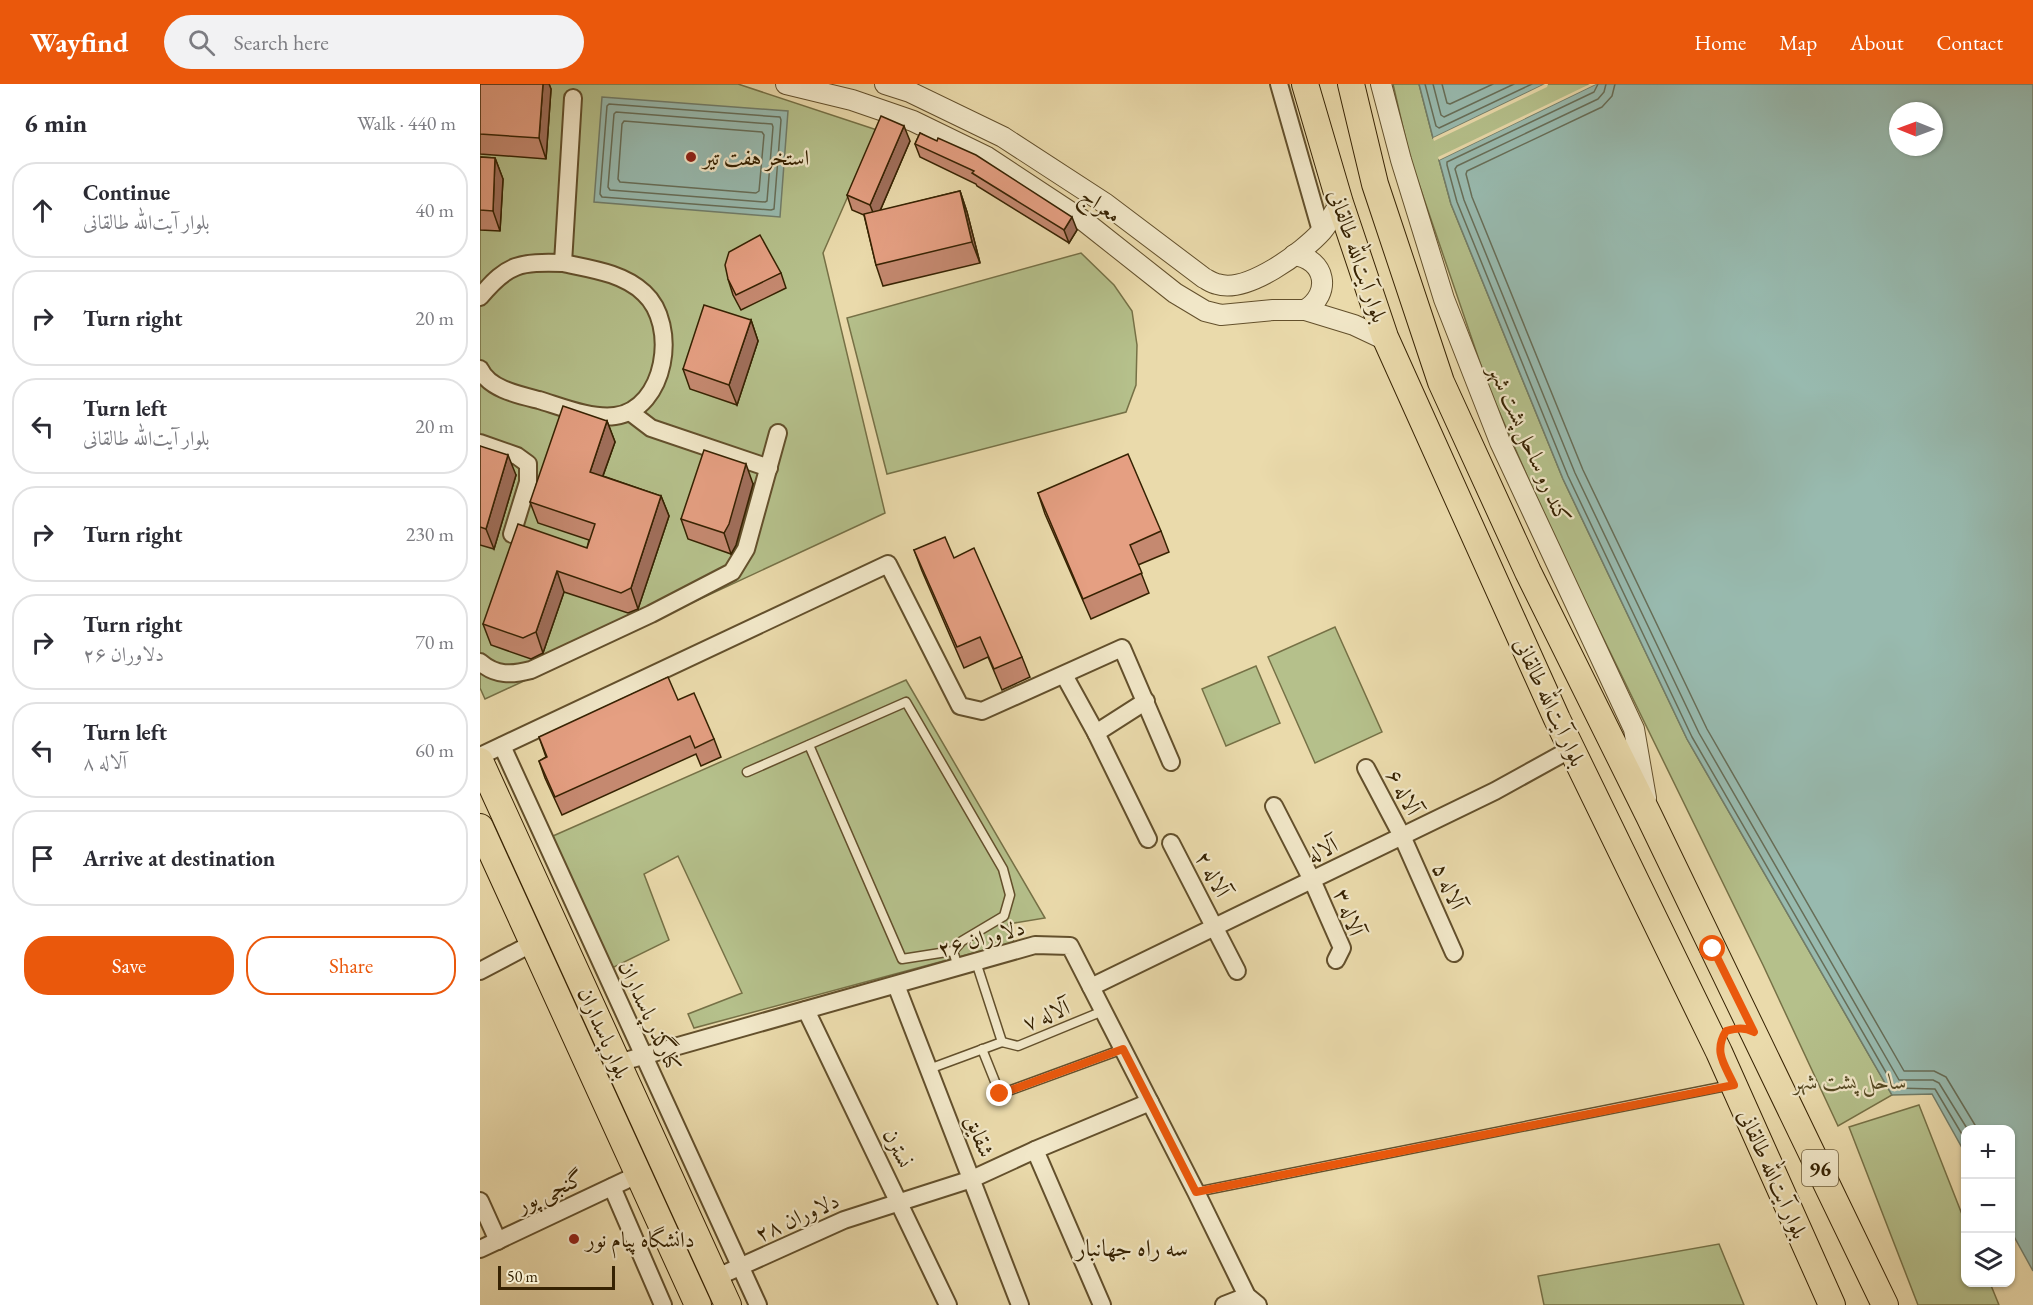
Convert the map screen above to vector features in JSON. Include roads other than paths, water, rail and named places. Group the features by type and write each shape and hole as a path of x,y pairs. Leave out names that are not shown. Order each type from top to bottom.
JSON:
{"main road":[{"name":"بلوار آیت‌الله طالقانی","path":"1305,84 1340,203 1388,341 1571,749 1719,1052 1832,1305"},
{"name":"بلوار آیت‌الله طالقانی","path":"1351,84 1375,184 1441,382 1528,572 1649,816 1885,1305"},
{"name":"بلوار پاسداران","path":"480,759 728,1305"},
{"name":"بلوار پاسداران","path":"480,827 698,1305"},
{"path":"1678,966 1692,980 1710,977 1716,968 1713,949"},
{"path":"1719,1052 1721,1039 1726,1031 1746,1028 1754,1032"}],"street":[{"name":"معراج","path":"786,84 852,100 913,122 987,157 1084,221 1175,293 1205,311 1221,315 1273,310 1305,310 1354,325 1388,341"},
{"name":"معراج","path":"885,84 910,92 1003,137 1106,204 1204,278 1218,285 1236,285 1261,276 1283,264 1322,231 1340,203"},
{"path":"1279,84 1322,231"},
{"name":"کند رو ساحل پشت شهر","path":"1381,84 1401,160 1444,299 1495,431 1634,729 1649,816"},
{"path":"563,263 573,98"},
{"path":"1294,255 1313,262 1321,274 1320,295 1305,310"},
{"path":"480,297 496,278 512,267 532,262 563,263 596,270 627,280 645,294 657,311 664,331 665,349 660,369 647,399 630,412 614,416 590,414 518,395 481,378"},
{"path":"630,412 651,428 769,468"},
{"path":"480,663 495,673 511,675 531,670 661,609 732,572 746,549 778,433"},
{"path":"480,443 517,456 528,464 528,482 512,534"},
{"path":"480,759 502,746 888,564 960,706 982,711 1122,648 1171,762"},
{"path":"1064,675 1096,733 1148,839"},
{"path":"1096,733 1146,701"},
{"name":"کنارگذر پاسداران","path":"502,746 758,1305"},
{"name":"آلاله","path":"1091,987 1495,790 1571,749"},
{"name":"آلاله ۶","path":"1366,768 1402,836"},
{"path":"1274,807 1312,880"},
{"name":"آلاله ۵","path":"1402,836 1454,953"},
{"name":"آلاله ۲","path":"1171,843 1237,971"},
{"name":"آلاله ۳","path":"1312,880 1342,948 1336,960"},
{"path":"480,971 533,943"},
{"name":"دلاوران ۲۶","path":"618,1063 1035,945 1070,946 1252,1302"},
{"name":"شقایق","path":"896,985 1020,1305"},
{"name":"نسترن","path":"806,1010 948,1305"},
{"name":"دلاوران ۲۸","path":"715,1278 844,1220 972,1179 1035,1149 1150,1102"},
{"path":"1035,1149 1102,1305"},
{"name":"گنجی پور","path":"480,1249 639,1174"},
{"path":"612,1187 663,1305"},
{"path":"480,1201 498,1241"},
{"path":"1224,1305 1252,1302"}],"lane":[{"path":"747,772 906,702 1003,869 1011,895 1004,916 962,941 953,951 902,959 809,745"},
{"path":"953,951 958,967"},
{"path":"976,962 1002,1042"},
{"name":"آلاله ۷","path":"929,1069 1002,1042 1018,1046 1103,1011"},
{"path":"982,1049 1000,1094 1123,1049"},
{"path":"1196,1192 1734,1085"}],"water":[{"path":"1419,84 1545,84 1433,138"},
{"path":"1596,84 2033,84 2033,1271 2015,1238 2015,1125 1961,1125 1961,1146 1932,1094 1892,1095 1687,739 1563,479 1451,204 1439,160"},
{"name":"استخر هفت تیر","path":"602,97 788,111 780,217 594,202"}],"place":[{"name":"استخر هفت تیر","path":"691,157"},
{"name":"دانشگاه پیام نور","path":"574,1239"}],"district":[{"name":"سه راه جهانبار","path":"1132,1247"}],"park label":[{"name":"ساحل پشت شهر","path":"1850,1081"}]}
